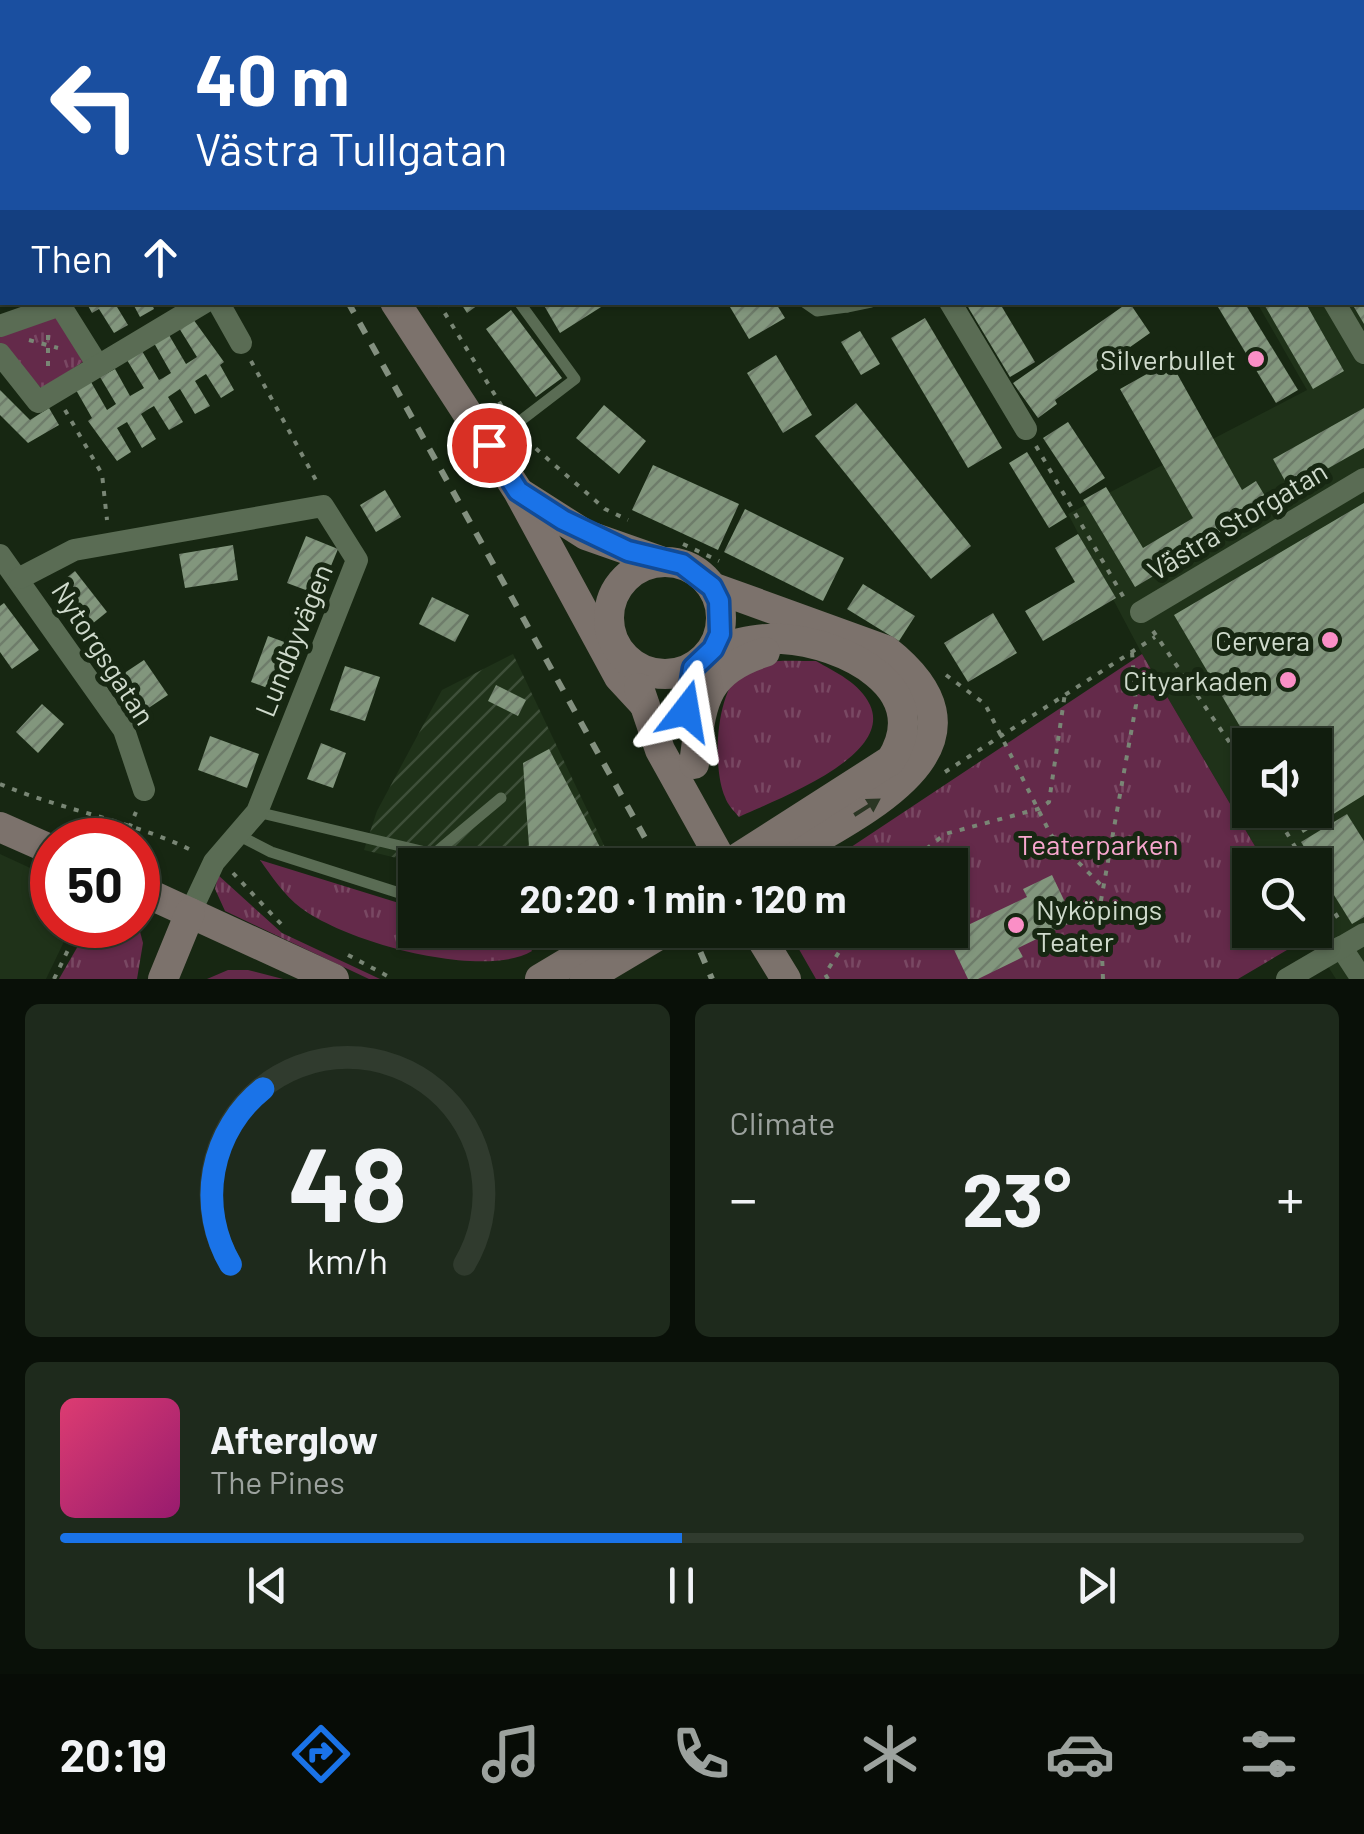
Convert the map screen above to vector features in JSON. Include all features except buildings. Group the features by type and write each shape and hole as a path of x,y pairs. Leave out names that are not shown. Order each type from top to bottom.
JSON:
{"main road":[{"path":"397,305 518,491 619,677 644,704"},
{"path":"518,491 586,535 668,551 712,587 722,618 703,658 686,711 702,820"},
{"path":"550,550 601,594 614,642 632,664 668,767 717,848"},
{"path":"609,613 621,583 668,551"},
{"path":"712,587 886,650 924,688 934,720 913,750 882,767 786,848"},
{"path":"632,664 662,674 703,658 780,638 846,653 876,670 903,718 913,750"},
{"path":"694,764 702,706 724,670 746,658 808,644"},
{"path":"0,828 30,841"},
{"path":"160,899 336,964"},
{"path":"163,979 190,913"},
{"path":"540,979 613,948"},
{"path":"584,979 627,948"},
{"path":"767,948 786,979"}],"street":[{"path":"10,332 60,305 97,364"},
{"path":"0,354 38,402 200,305"},
{"path":"220,305 241,344"},
{"path":"952,305 1026,429"},
{"path":"1336,305 1364,353"},
{"name":"Västra Storgatan","path":"1142,612 1364,480"},
{"path":"20,578 74,550 323,506"},
{"name":"Lundbyvägen","path":"190,913 214,862 257,812 357,560 323,506"},
{"name":"Nytorgsgatan","path":"0,555 20,578 124,730 144,790"},
{"path":"1288,979 1364,934"},
{"path":"1341,947 1362,979"}],"lane":[{"path":"489,445 574,379 522,305"},
{"path":"809,305 818,311 845,305"},
{"path":"257,812 434,854 501,798"},
{"path":"238,835 272,852 398,893"}],"path":[{"path":"60,305 48,319 49,382 102,474 107,491 105,544"},
{"path":"440,305 514,425 605,509 639,525"},
{"path":"10,332 97,364"},
{"path":"241,344 321,490 323,506"},
{"path":"1026,429 1125,599 1142,612"},
{"path":"668,551 708,556"},
{"path":"1002,733 1156,636 1232,746"},
{"path":"1103,979 1104,888 1136,705 1132,651"},
{"path":"927,848 945,834 1038,809 1049,802 1066,693"},
{"path":"986,704 1050,835 1104,888"},
{"path":"0,784 46,804 95,818"},
{"path":"160,834 243,879 254,897 288,930"},
{"path":"54,979 69,948"},
{"path":"828,979 825,974 842,948"},
{"path":"336,964 392,979"}],"shaded area":[{"path":"1258,305 1364,305 1364,979 1336,979 1316,948 1332,948 1332,848 1256,848 1244,828 1332,828 1332,728 1232,728 1232,807 1142,654 1068,514 1307,390"},
{"path":"513,654 605,848 398,848 398,858 364,850 377,811 442,690"},
{"path":"0,854 30,868 30,948 61,948 46,979 0,979"}],"green space":[{"path":"56,313 86,360 42,389 0,343 0,331"},
{"name":"Teaterparken","path":"1142,654 1232,807 1232,828 1244,828 1256,848 1232,848 1232,948 1290,948 1238,979 816,979 798,948 968,948 968,848 850,848"},
{"path":"816,661 866,697 873,724 865,742 827,774 739,817 726,800 718,767 719,729 727,693 735,679 752,665"},
{"path":"260,860 398,903 398,948 532,951 511,959 484,961 418,954 384,945 323,922 284,892"},
{"path":"218,875 282,933 380,979 369,979 225,911 215,889"},
{"path":"77,948 142,948 137,979 59,979"},
{"path":"228,970 248,970 283,979 207,979"}],"railway":[{"path":"350,305 651,848"},
{"path":"699,948 712,979"}],"place":[{"name":"Silverbullet","path":"1256,359"},
{"name":"Cervera","path":"1330,640"},
{"name":"Cityarkaden","path":"1288,680"},
{"name":"Nyköpings Teater","path":"1016,925"}],"route":[{"path":"489,445 518,491 586,535 662,562 682,564 699,573 712,587 722,618 720,634 713,649 693,668 686,711"}]}
